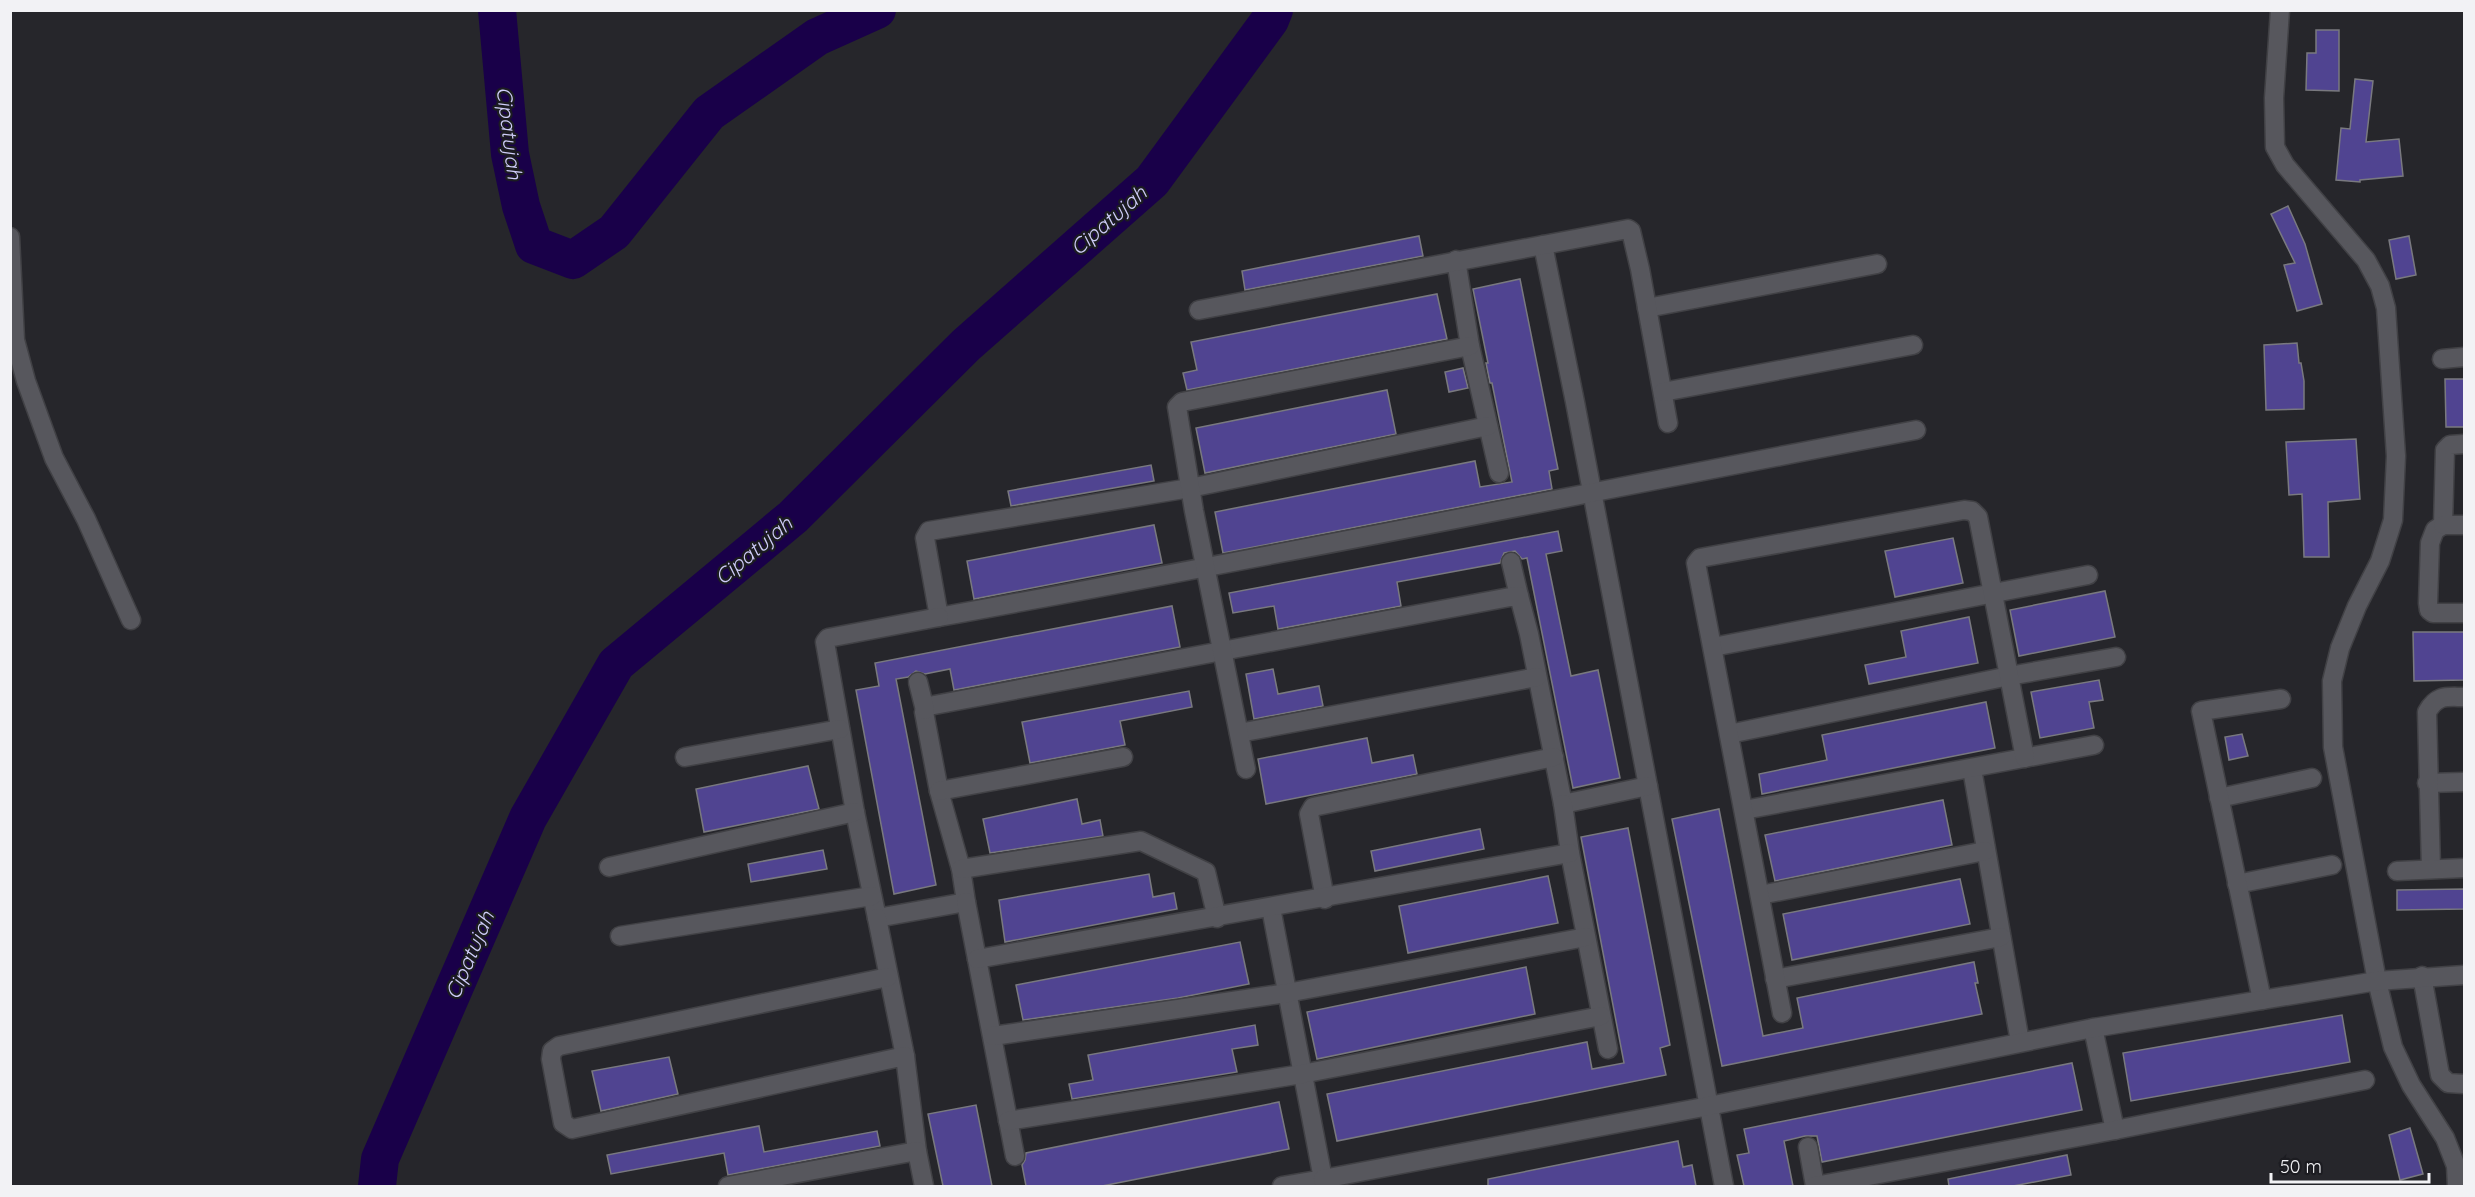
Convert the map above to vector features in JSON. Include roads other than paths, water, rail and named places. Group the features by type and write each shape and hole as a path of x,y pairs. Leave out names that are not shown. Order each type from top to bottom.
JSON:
{"street":[{"path":"2280,10 2274,98 2275,147 2285,165 2366,260 2380,286 2386,308 2396,456 2393,520 2380,561 2357,606 2340,648 2332,681 2333,747 2377,981 2393,1047 2411,1085 2445,1138 2456,1166 2457,1186"},
{"path":"1199,310 1628,229 1631,231 1640,269 1668,423"},
{"path":"10,237 15,340 26,381 54,458 86,519 131,620"},
{"path":"1543,245 1725,1186"},
{"path":"1456,260 1470,346 1499,473"},
{"path":"1647,308 1877,264"},
{"path":"1663,392 1913,345"},
{"path":"1246,768 1176,411 1182,402 1470,346"},
{"path":"2442,359 2464,357"},
{"path":"939,617 925,538 929,531 1190,488 1488,426"},
{"path":"924,1186 904,1056 855,812 825,642 827,639 1916,430"},
{"path":"2443,525 2445,450 2450,445 2464,444"},
{"path":"1782,1013 1696,563 1700,558 1969,510 1978,518 1995,592 2025,758"},
{"path":"2464,525 2443,525 2435,530 2430,543 2428,603 2429,610 2433,613 2464,613"},
{"path":"1511,562 1554,757 1569,853 1608,1049"},
{"path":"1713,647 2088,574"},
{"path":"925,710 929,706 1519,596"},
{"path":"1729,734 2009,676 2116,657"},
{"path":"1239,733 1538,677"},
{"path":"918,682 939,791 961,869 1015,1156"},
{"path":"2431,869 2427,783 2427,711 2433,702 2443,698 2464,697"},
{"path":"2262,1000 2201,711 2281,699"},
{"path":"685,757 840,729"},
{"path":"1744,810 2094,745"},
{"path":"939,791 1123,757"},
{"path":"1325,898 1309,814 1313,807 1554,757"},
{"path":"1972,769 2020,1042"},
{"path":"2219,798 2312,778"},
{"path":"2427,783 2464,782"},
{"path":"1563,804 1648,786"},
{"path":"609,867 855,812"},
{"path":"961,869 1141,841 1206,872 1217,918"},
{"path":"1760,895 1985,851"},
{"path":"977,959 1217,918 1569,853"},
{"path":"2237,884 2332,865"},
{"path":"2397,871 2464,868"},
{"path":"620,936 872,896"},
{"path":"877,918 966,902"},
{"path":"1271,908 1324,1183"},
{"path":"993,1036 1287,993 1586,937"},
{"path":"1775,979 2001,937"},
{"path":"1282,1186 1324,1183 2093,1028 2377,981 2422,976 2464,975"},
{"path":"2422,976 2440,1075 2448,1083 2464,1084"},
{"path":"888,977 559,1046 552,1051 551,1059 563,1123 572,1129 904,1056"},
{"path":"1008,1121 1302,1074 1601,1016"},
{"path":"2093,1028 2115,1130"},
{"path":"1808,1147 1815,1186 2365,1080"},
{"path":"728,1186 917,1151"}],"waterway":[{"name":"Cipatujah","path":"497,10 510,154 521,206 534,245 573,260 614,232 709,113 817,37 877,10"},
{"name":"Cipatujah","path":"377,1186 380,1159 528,818 616,664 793,517 966,345 1152,181 1270,20 1274,10"}]}
